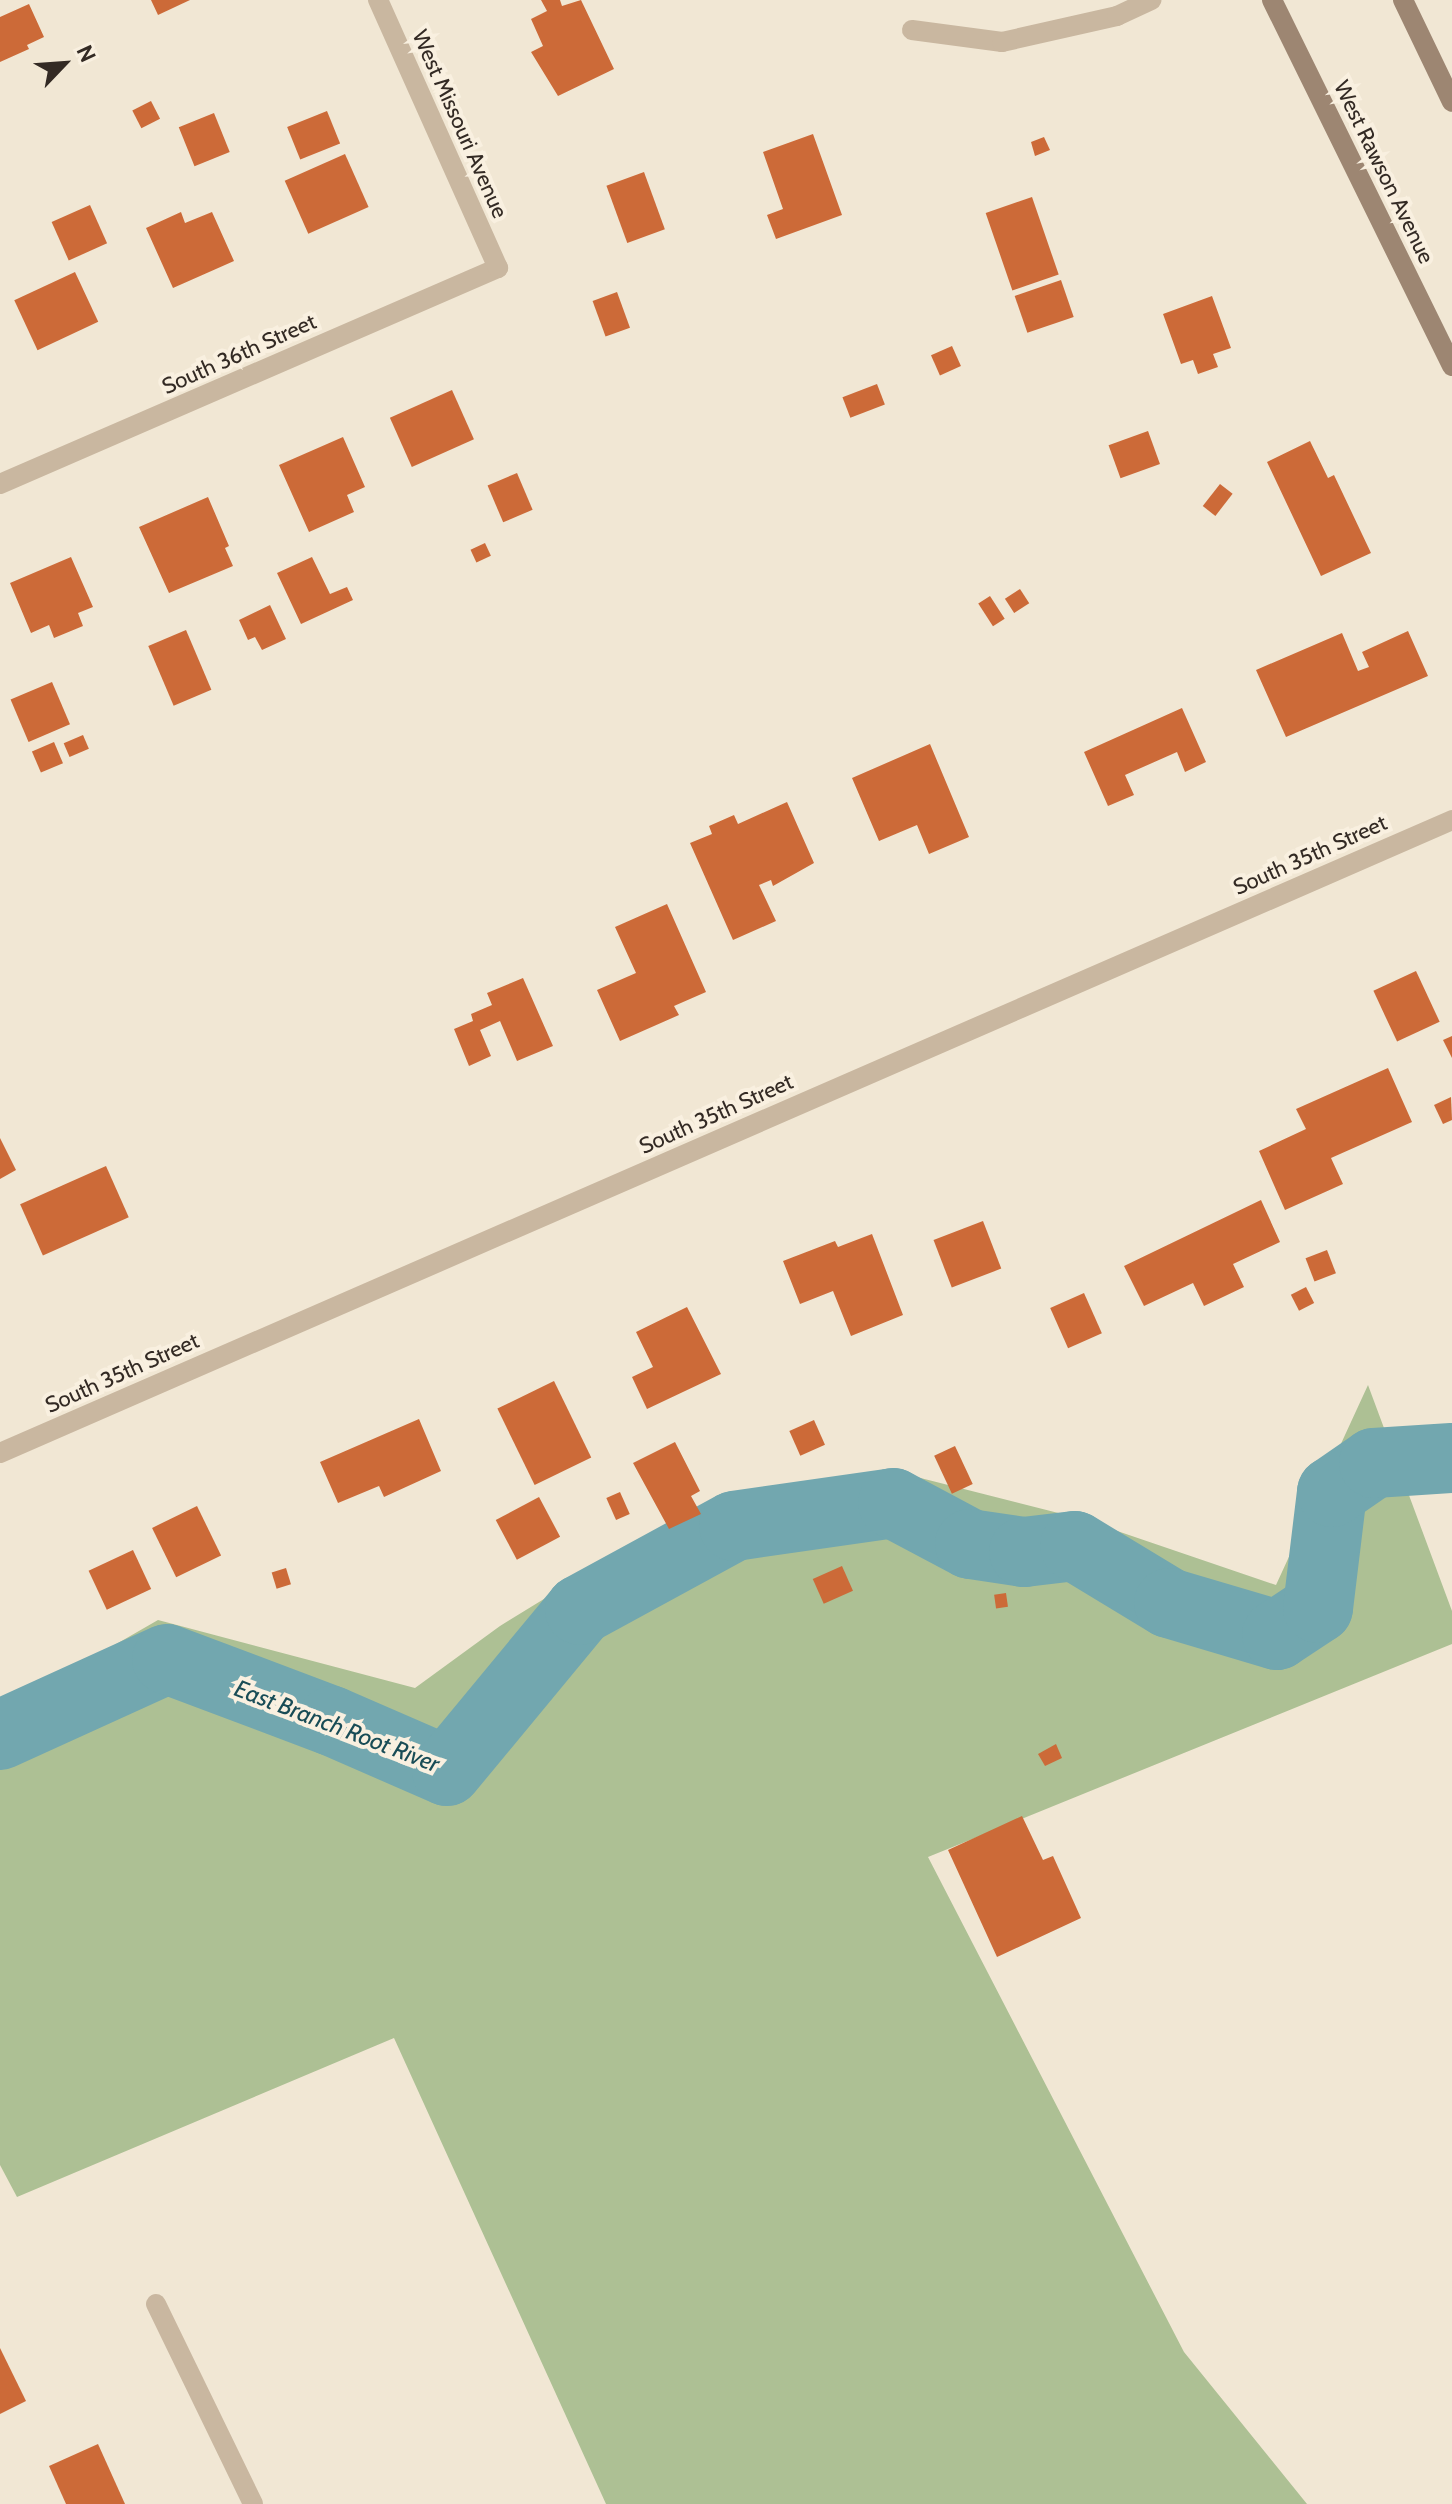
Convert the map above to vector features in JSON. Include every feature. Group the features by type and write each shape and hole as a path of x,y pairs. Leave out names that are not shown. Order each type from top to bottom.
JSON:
{"main road":[{"name":"West Rawson Avenue","path":"1272,0 1452,366"},
{"path":"1403,0 1452,102"}],"street":[{"name":"West Missouri Avenue","path":"378,0 498,268"},
{"path":"912,30 1002,42 1117,16 1151,0"},
{"name":"South 36th Street","path":"0,484 498,268"},
{"name":"South 35th Street","path":"0,1453 1452,820"},
{"path":"156,2304 253,2504"}],"green space":[{"path":"1368,1385 1452,1611 1452,1644 928,1857 1184,2352 1307,2504 606,2504 394,2038 17,2197 0,2165 0,1711 158,1620 415,1688 500,1626 650,1534 893,1471 1082,1519 1276,1585"}],"building":[{"path":"151,0 190,0 158,15"},
{"path":"541,0 560,0 562,6 581,0 614,69 558,96 531,52 543,46 531,19 547,11"},
{"path":"29,4 44,37 27,45 29,49 0,62 0,17"},
{"path":"151,101 160,119 141,128 132,111"},
{"path":"327,111 340,143 300,160 287,127"},
{"path":"214,113 230,152 195,166 179,127"},
{"path":"813,134 842,215 776,239 767,215 783,209 763,152"},
{"path":"1044,137 1050,150 1035,156 1031,142"},
{"path":"345,154 369,207 308,234 285,181"},
{"path":"644,172 665,229 627,243 606,186"},
{"path":"1032,197 1059,275 1012,290 986,213"},
{"path":"90,205 107,243 69,260 52,222"},
{"path":"181,212 185,223 212,212 234,261 173,288 146,228"},
{"path":"75,272 98,322 38,350 14,300"},
{"path":"1061,280 1074,317 1027,333 1015,296"},
{"path":"617,292 630,328 606,337 593,301"},
{"path":"1212,296 1231,348 1213,354 1218,367 1198,374 1193,360 1181,364 1163,314"},
{"path":"952,346 961,366 940,375 931,355"},
{"path":"877,384 885,405 850,418 842,397"},
{"path":"452,390 474,439 412,467 390,418"},
{"path":"1148,431 1160,464 1121,478 1109,445"},
{"path":"343,437 365,487 347,495 354,512 309,532 279,465"},
{"path":"1310,441 1328,478 1334,475 1371,553 1321,576 1267,462"},
{"path":"517,473 533,510 503,522 488,486"},
{"path":"1220,484 1233,494 1215,516 1203,506"},
{"path":"208,497 229,546 225,548 233,566 169,593 139,527"},
{"path":"485,543 491,556 476,562 470,550"},
{"path":"71,557 93,607 78,613 83,626 54,638 49,625 31,633 10,583"},
{"path":"312,557 330,594 347,587 353,600 301,624 277,573"},
{"path":"1020,589 1029,603 1014,613 1005,599"},
{"path":"990,596 1005,619 993,626 978,604"},
{"path":"270,605 286,639 262,650 255,637 248,640 239,620"},
{"path":"186,630 211,690 174,706 148,646"},
{"path":"1408,631 1428,676 1286,737 1256,670 1342,633 1358,671 1369,667 1362,652"},
{"path":"52,682 70,724 29,742 11,700"},
{"path":"1182,708 1206,762 1185,772 1177,752 1125,775 1134,795 1108,806 1084,752"},
{"path":"83,735 89,749 70,757 64,743"},
{"path":"54,742 63,763 41,773 32,751"},
{"path":"930,744 969,837 929,854 917,825 879,841 852,778"},
{"path":"787,802 814,863 773,886 771,880 759,885 776,921 733,940 690,843 712,834 709,826 734,815 738,824"},
{"path":"667,904 706,992 674,1006 679,1015 620,1041 597,990 636,973 615,927"},
{"path":"1416,971 1440,1022 1397,1042 1373,991"},
{"path":"523,978 553,1046 517,1061 500,1021 480,1030 491,1056 469,1066 454,1029 473,1021 471,1014 492,1005 487,993"},
{"path":"1452,1036 1452,1058 1443,1040"},
{"path":"1388,1068 1412,1122 1331,1158 1343,1184 1285,1210 1259,1151 1306,1129 1296,1109"},
{"path":"1451,1097 1452,1120 1443,1124 1434,1105"},
{"path":"0,1138 16,1170 0,1179"},
{"path":"106,1166 129,1217 43,1255 20,1204"},
{"path":"1261,1200 1280,1242 1233,1264 1244,1287 1204,1306 1193,1283 1144,1306 1124,1266"},
{"path":"983,1221 1001,1269 952,1288 934,1240"},
{"path":"872,1234 903,1315 851,1336 833,1291 800,1304 783,1261 835,1241 838,1247"},
{"path":"1327,1250 1336,1273 1314,1282 1306,1258"},
{"path":"1306,1287 1314,1303 1299,1311 1291,1295"},
{"path":"1084,1293 1102,1333 1068,1348 1050,1308"},
{"path":"687,1307 721,1374 647,1409 632,1377 653,1367 636,1332"},
{"path":"554,1381 591,1457 535,1485 497,1409"},
{"path":"419,1419 441,1471 384,1497 379,1486 338,1503 320,1462"},
{"path":"814,1420 825,1445 800,1456 789,1431"},
{"path":"675,1442 700,1491 691,1496 701,1514 669,1529 633,1463"},
{"path":"955,1446 973,1484 952,1494 934,1456"},
{"path":"620,1492 630,1514 616,1520 606,1498"},
{"path":"539,1497 560,1537 517,1560 496,1520"},
{"path":"197,1506 221,1555 176,1577 152,1528"},
{"path":"133,1550 151,1589 107,1610 89,1571"},
{"path":"842,1566 853,1591 824,1604 813,1579"},
{"path":"286,1568 291,1584 277,1589 272,1572"},
{"path":"1006,1593 1008,1607 996,1609 994,1595"},
{"path":"1056,1744 1062,1758 1045,1766 1038,1754"},
{"path":"1022,1816 1043,1860 1053,1856 1081,1918 997,1957 948,1850"},
{"path":"0,2348 26,2401 0,2414"},
{"path":"98,2444 125,2504 66,2504 49,2466"}],"waterway":[{"name":"East Branch Root River","path":"0,1735 167,1659 332,1721 447,1771 580,1610 734,1526 893,1503 970,1544 1024,1552 1075,1546 1169,1603 1277,1635 1318,1608 1332,1492 1374,1463 1452,1458"}]}
